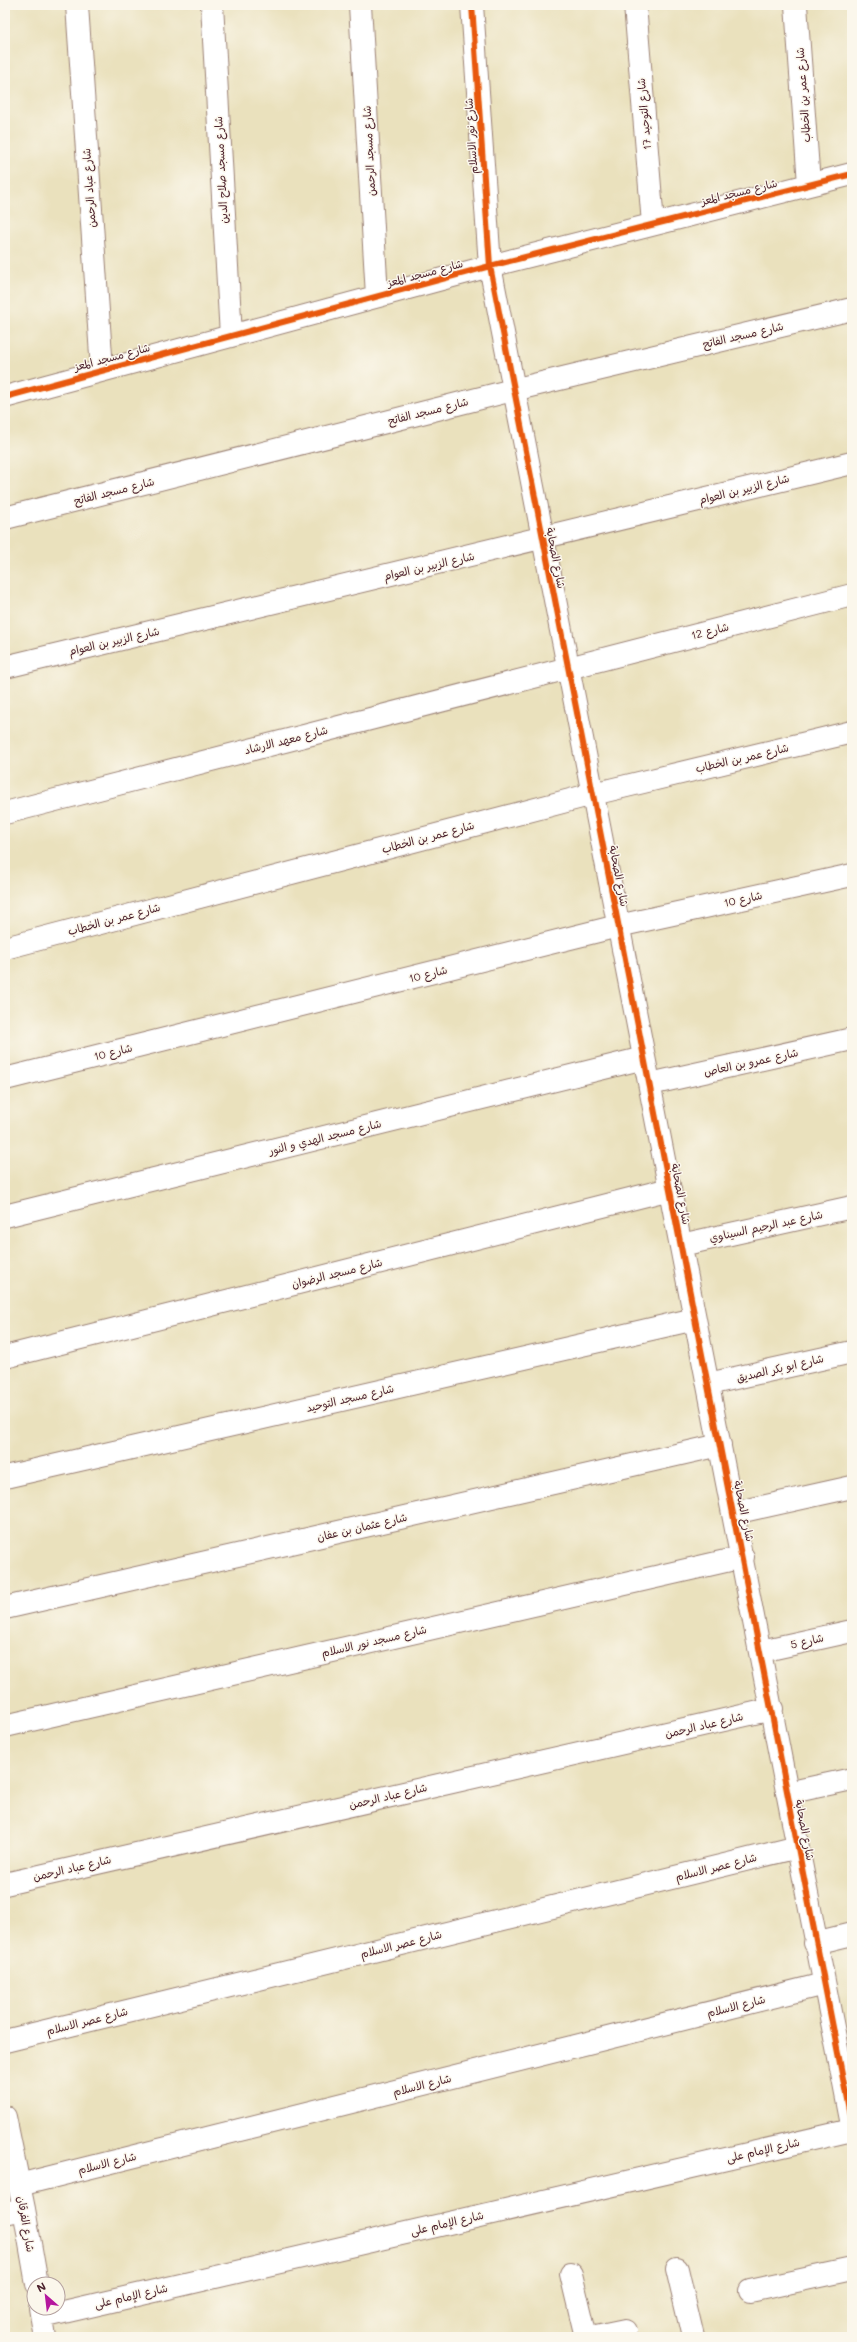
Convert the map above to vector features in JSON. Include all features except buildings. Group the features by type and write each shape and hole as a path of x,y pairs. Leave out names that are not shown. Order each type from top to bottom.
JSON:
{"street":[{"name":"شارع عباد الرحمن","path":"77,5 102,370"},
{"name":"شارع مسجد صلاح الدين","path":"212,5 231,336"},
{"name":"شارع مسجد الرحمن","path":"360,5 378,296"},
{"name":"شارع نور الاسلام","path":"472,5 490,266"},
{"name":"شارع التوحيد 17","path":"635,5 654,224"},
{"name":"شارع عمر بن الخطاب","path":"796,5 810,184"},
{"name":"شارع مسجد المعز","path":"5,397 490,266 852,174"},
{"name":"شارع الصحابة","path":"490,266 592,794 743,1557 824,1984 847,2076 852,2125"},
{"name":"شارع مسجد الفاتح","path":"5,518 513,390 852,309"},
{"name":"شارع الزبير بن العوام","path":"5,667 852,463"},
{"name":"شارع 12","path":"568,667 852,595"},
{"name":"شارع معهد الارشاد","path":"5,813 568,667"},
{"name":"شارع عمر بن الخطاب","path":"5,948 592,794 852,732"},
{"name":"شارع 10","path":"5,1079 618,926 852,876"},
{"name":"شارع عمرو بن العاص","path":"650,1084 852,1039"},
{"name":"شارع مسجد الهدي و النور","path":"5,1216 644,1058"},
{"name":"شارع مسجد الرضوان","path":"5,1357 670,1189"},
{"name":"شارع عبد الرحيم السيناوي","path":"681,1245 852,1207"},
{"name":"شارع مسجد التوحيد","path":"5,1477 695,1319"},
{"name":"شارع ابو بكر الصديق","path":"708,1384 852,1352"},
{"name":"شارع عثمان بن عفان","path":"5,1608 720,1445"},
{"path":"734,1513 852,1486"},
{"name":"شارع مسجد نور الاسلام","path":"5,1726 743,1557"},
{"name":"شارع 5","path":"761,1652 852,1631"},
{"name":"شارع عباد الرحمن","path":"5,1884 772,1709"},
{"path":"787,1793 852,1779"},
{"name":"شارع عصر الاسلام","path":"5,2041 798,1847"},
{"path":"816,1943 852,1934"},
{"name":"شارع الاسلام","path":"19,2185 824,1984"},
{"name":"شارع الفرقان","path":"5,2117 19,2185 15,2211 34,2276"},
{"name":"شارع الإمام على","path":"42,2321 852,2130"},
{"path":"678,2269 693,2337"},
{"path":"750,2291 852,2269"},
{"path":"571,2274 586,2337"},
{"path":"596,2337 625,2331"}],"cycle path":[{"path":"472,5 490,266 852,2125"},
{"path":"5,397 490,266 852,174"}]}
